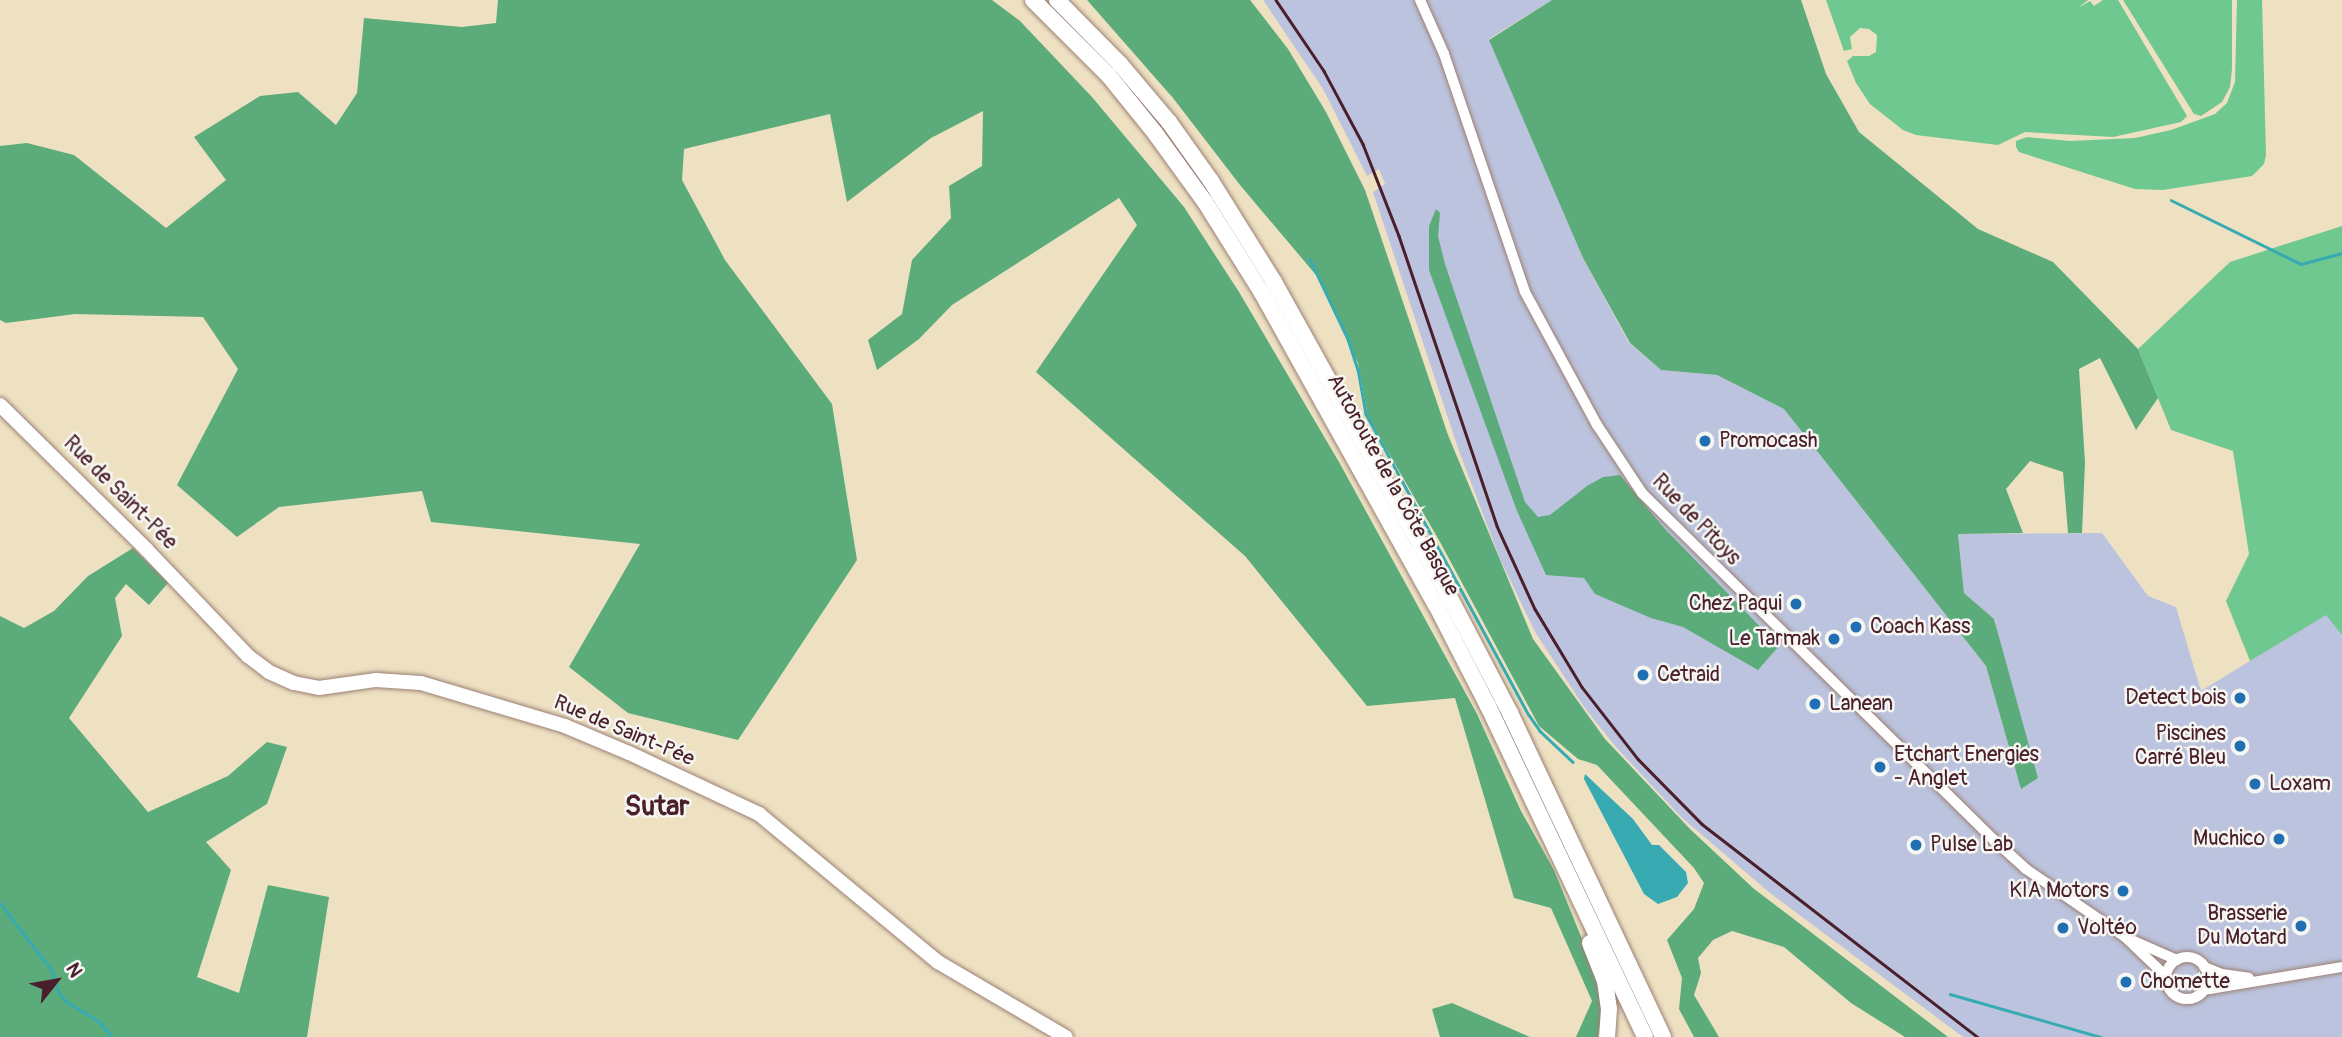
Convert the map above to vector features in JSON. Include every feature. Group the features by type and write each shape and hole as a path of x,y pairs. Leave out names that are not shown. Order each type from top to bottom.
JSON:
{"highway":[{"name":"Autoroute de la Côte Basque","path":"1033,0 1109,76 1155,133 1205,202 1262,293 1436,605 1571,877 1645,1037"},
{"name":"Autoroute de la Côte Basque","path":"1057,0 1120,64 1169,122 1211,181 1274,282 1504,701 1663,1037"},
{"path":"1571,877 1571,899 1605,981 1609,1009 1607,1037"},
{"path":"1639,983 1671,1037"}],"main road":[{"name":"Rue de Saint-Pée","path":"0,405 33,434 239,647 280,678 319,688 376,680 410,681 440,687 590,735 759,814 938,962 1066,1037"}],"street":[{"name":"Rue de Pitoys","path":"1420,0 1444,54 1525,292 1597,425 1632,480 1682,536 1993,839 2026,869 2125,937"},
{"path":"2125,937 2176,960 2192,958 2204,967 2222,974 2259,980"},
{"path":"2125,937 2166,976 2169,990 2180,998 2192,998 2204,990 2342,967"},
{"path":"2166,976 2176,960"},
{"path":"2204,967 2208,978 2204,990"}],"shaded area":[{"path":"1263,0 1552,0 1489,39 1583,258 1629,343 1661,370 1717,375 1784,409 1986,666 2021,788 1995,620 1964,593 1958,534 2102,533 2148,596 2176,607 2201,691 2326,614 2342,635 2342,1037 1963,1037 1770,893 1681,817 1615,746 1584,707 1535,632 1500,559 1459,451 1373,192 1385,184 1379,169 1367,176 1323,89"}],"green space":[{"path":"498,0 992,0 1020,21 1092,97 1184,207 1239,292 1339,462 1477,714 1521,811 1554,870 1597,976 1604,1009 1598,1037 1576,1037 1592,1001 1551,908 1514,898 1455,698 1367,706 1245,556 1036,372 1137,225 1119,198 952,305 919,339 877,370 868,340 902,314 912,260 951,218 949,186 982,166 983,111 931,138 847,202 830,114 684,149 682,180 725,260 832,404 857,560 738,740 628,713 569,667 640,544 431,522 422,491 279,507 237,537 177,485 238,369 203,317 75,314 6,323 0,320 0,146 27,143 74,155 166,228 226,180 194,137 260,96 298,92 336,125 357,93 364,18 462,27 496,23"},
{"path":"1087,0 1250,0 1288,49 1326,112 1365,190 1448,435 1533,639 1605,739 1690,829 1753,888 1948,1037 1905,1037 1851,1003 1784,947 1732,931 1713,940 1698,958 1701,973 1694,995 1719,1037 1694,1037 1679,1009 1682,978 1667,940 1694,909 1704,883 1694,868 1597,765 1578,759 1539,726 1440,542 1368,417 1358,363 1316,275 1240,185 1173,98"},
{"path":"1552,0 1801,0 1826,74 1859,132 1978,229 2053,262 2138,349 2158,398 2136,430 2100,358 2079,369 2085,462 2082,533 2068,533 2063,472 2030,461 2006,489 2023,533 1958,534 1964,593 1994,619 2038,778 2021,789 1986,666 1784,409 1717,375 1661,370 1630,343 1583,258 1489,40"},
{"path":"1826,0 2088,0 2078,8 2090,1 2094,6 2103,0 2118,0 2187,116 2181,122 2113,137 2025,132 1998,145 1916,135 1903,130 1870,104 1856,83 1847,61 1853,56 1869,56 1876,52 1877,35 1869,29 1860,28 1850,37 1852,49 1844,51"},
{"path":"2123,0 2232,0 2232,69 2230,87 2222,102 2201,116 2194,114"},
{"path":"2237,0 2262,0 2266,155 2264,164 2252,176 2163,190 2135,189 2019,152 2016,141 2027,137 2070,141 2135,138 2171,130 2215,114 2227,103 2235,82"},
{"path":"1436,209 1440,213 1438,236 1445,264 1525,502 1538,517 1550,515 1587,486 1603,477 1620,475 1664,528 1779,646 1758,670 1683,627 1651,618 1595,594 1584,578 1546,575 1517,511 1429,270 1429,226"},
{"path":"2342,226 2342,635 2326,615 2250,661 2226,601 2249,554 2233,451 2171,430 2138,349 2230,262"},
{"path":"133,548 168,583 149,605 126,584 115,598 122,636 69,718 148,812 228,776 267,742 287,747 267,804 206,842 231,870 197,977 239,993 268,885 329,897 307,1037 0,1037 0,616 24,628 54,611 88,576"},
{"path":"1452,1003 1530,1037 1440,1037 1432,1009"}],"water":[{"path":"1585,774 1633,819 1652,845 1659,845 1686,872 1688,883 1677,897 1658,904 1644,894 1584,779"}],"waterway":[{"path":"2171,200 2301,264 2342,253"},
{"path":"1310,259 1348,339 1358,369 1366,414 1529,715 1540,731 1573,762"},
{"path":"0,903 51,969 59,993 67,1002 100,1022 112,1037"},
{"path":"1950,994 2101,1037"}],"railway":[{"path":"1276,0 1324,71 1363,144 1399,236 1497,526 1535,609 1582,687 1638,759 1702,824 1978,1037"}],"place":[{"name":"Promocash","path":"1705,441"},
{"name":"Chez Paqui","path":"1796,604"},
{"name":"Coach Kass","path":"1856,627"},
{"name":"Le Tarmak","path":"1834,639"},
{"name":"Cetraid","path":"1643,675"},
{"name":"Detect bois","path":"2240,698"},
{"name":"Lanean","path":"1815,704"},
{"name":"Piscines Carré Bleu","path":"2240,746"},
{"name":"Etchart Energies - Anglet","path":"1880,767"},
{"name":"Loxam","path":"2255,784"},
{"name":"Muchico","path":"2279,839"},
{"name":"Pulse Lab","path":"1916,845"},
{"name":"KIA Motors","path":"2123,891"},
{"name":"Brasserie Du Motard","path":"2301,926"},
{"name":"Voltéo","path":"2063,928"},
{"name":"Chomette","path":"2126,982"}],"district":[{"name":"Sutar","path":"657,807"}]}
